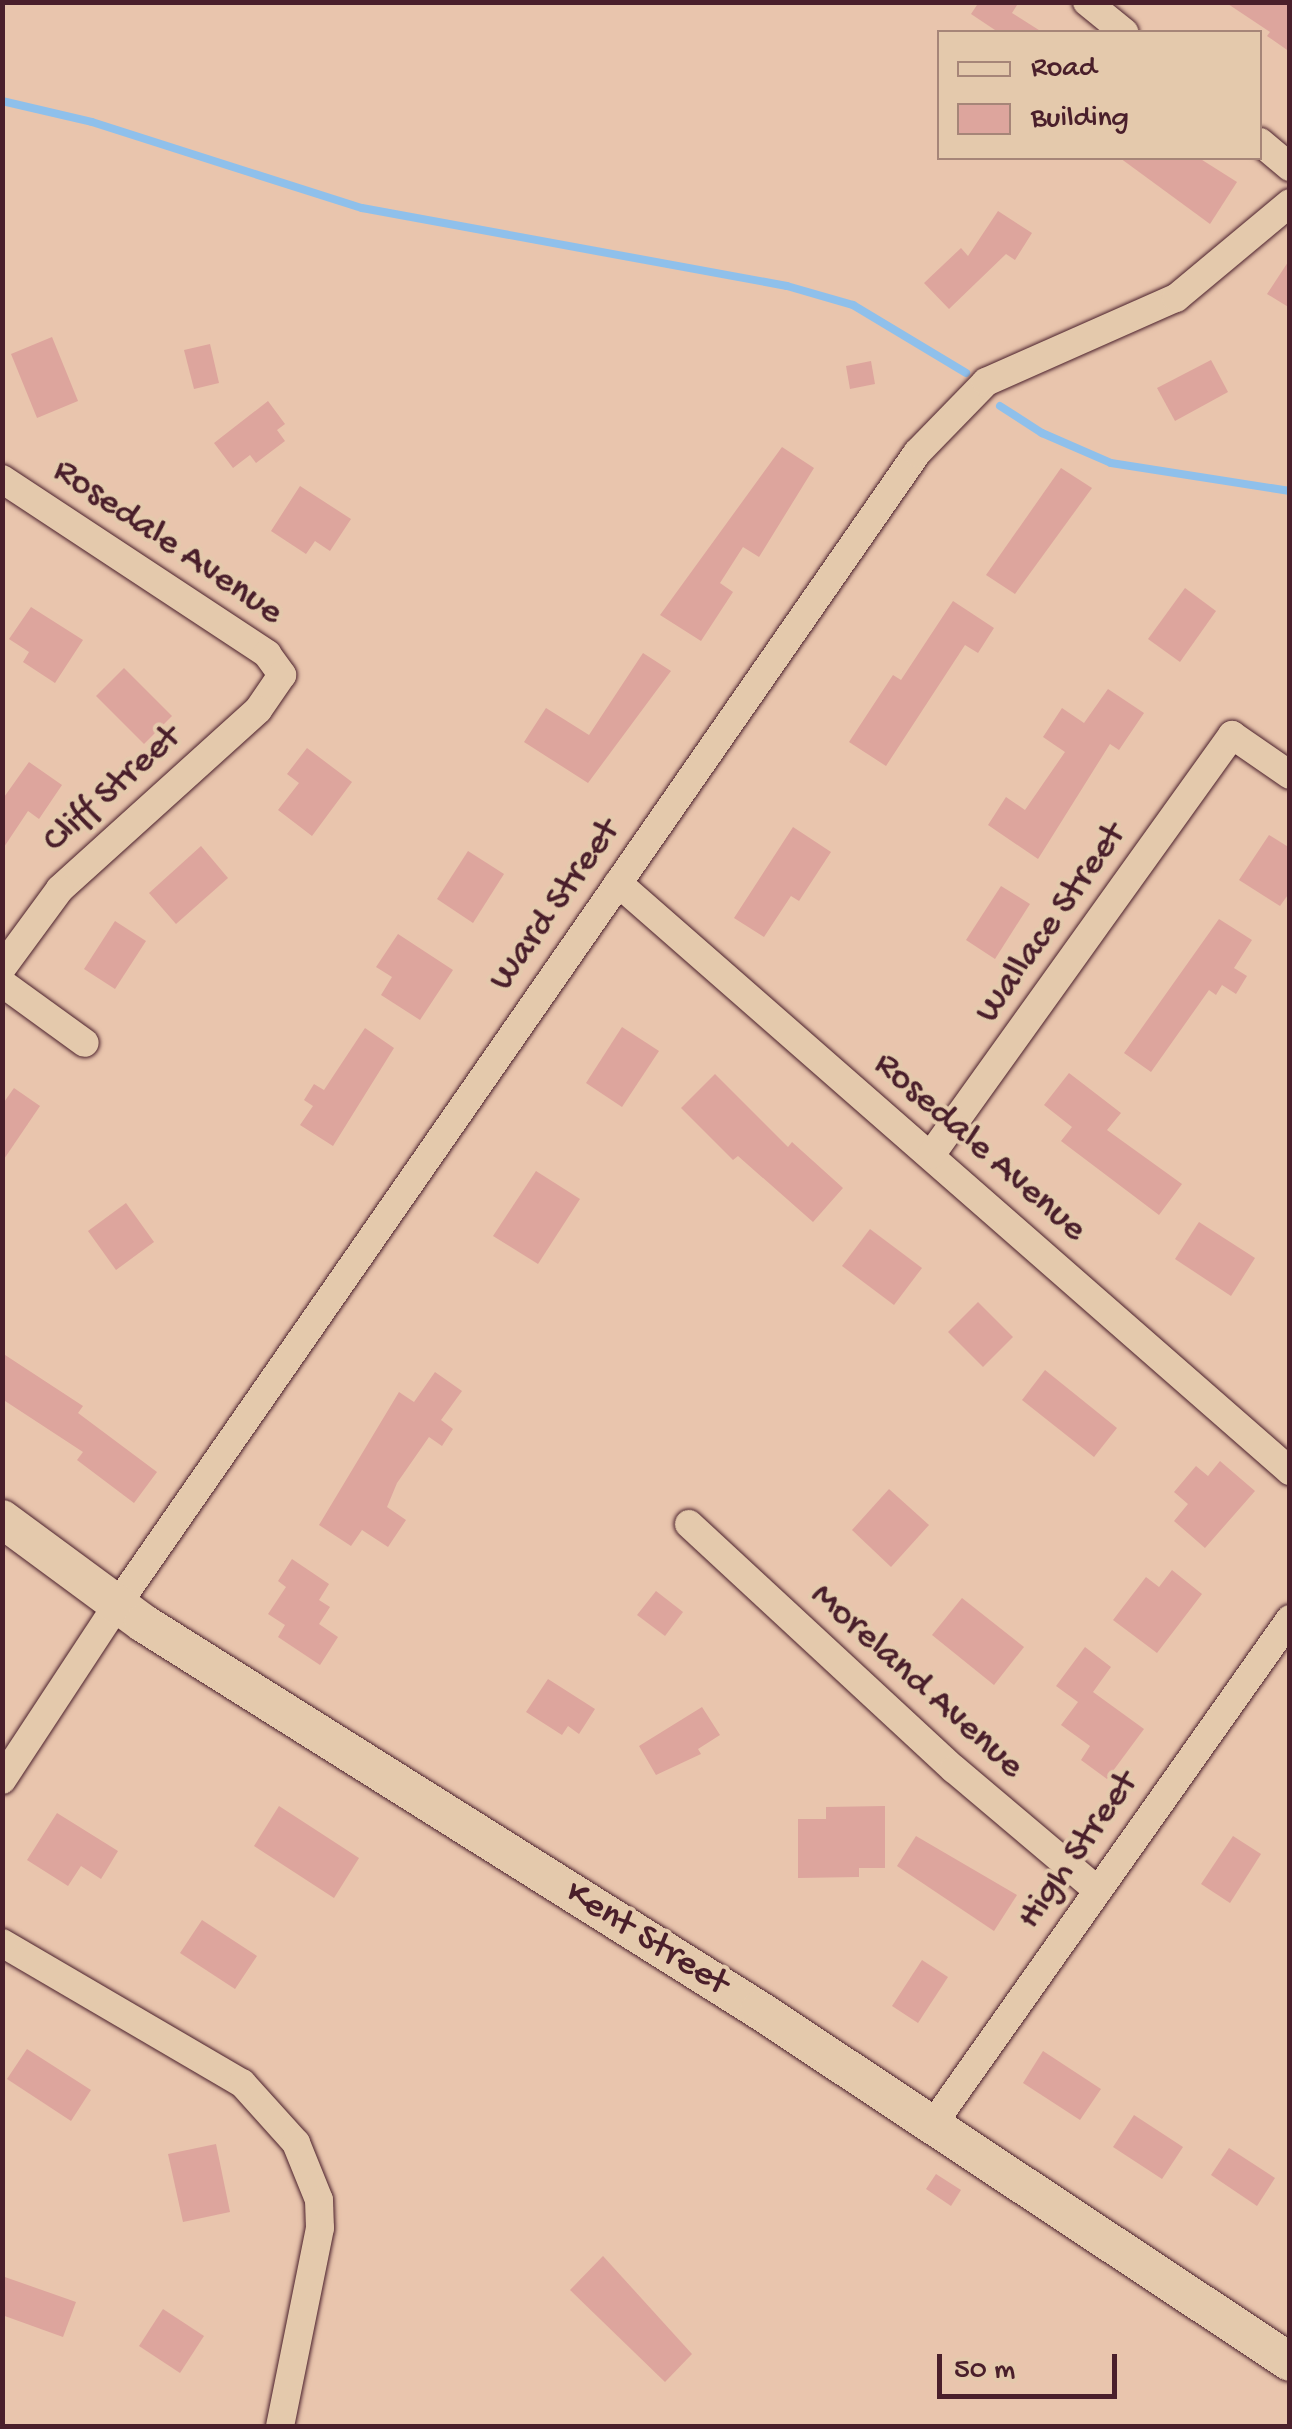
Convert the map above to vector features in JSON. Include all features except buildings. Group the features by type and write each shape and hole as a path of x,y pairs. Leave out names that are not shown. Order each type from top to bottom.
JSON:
{"street":[{"path":"1087,2 1122,30"},
{"path":"1262,144 1290,167"},
{"name":"Ward Street","path":"2,1780 117,1604 880,502 962,402 1016,365 1176,298 1290,203"},
{"name":"Rosedale Avenue","path":"2,480 267,654 282,675"},
{"name":"Cliff Street","path":"2,968 60,889 258,710 282,675"},
{"name":"Wallace Street","path":"931,1155 1232,736 1290,775"},
{"name":"Rosedale Avenue","path":"618,882 1290,1471"},
{"path":"2,983 85,1042"},
{"name":"Kent Street","path":"2,1518 117,1604 759,2010 931,2128 1290,2362"},
{"name":"Moreland Avenue","path":"689,1524 954,1770 1098,1890"},
{"name":"High Street","path":"931,2128 1290,1618"},
{"path":"2,1943 242,2083 296,2143 319,2200 320,2228 280,2426"}],"waterway":[{"path":"2,101 92,122 362,208 787,286 853,305 966,373"},
{"path":"1000,406 1042,433 1111,463 1290,491"}]}
